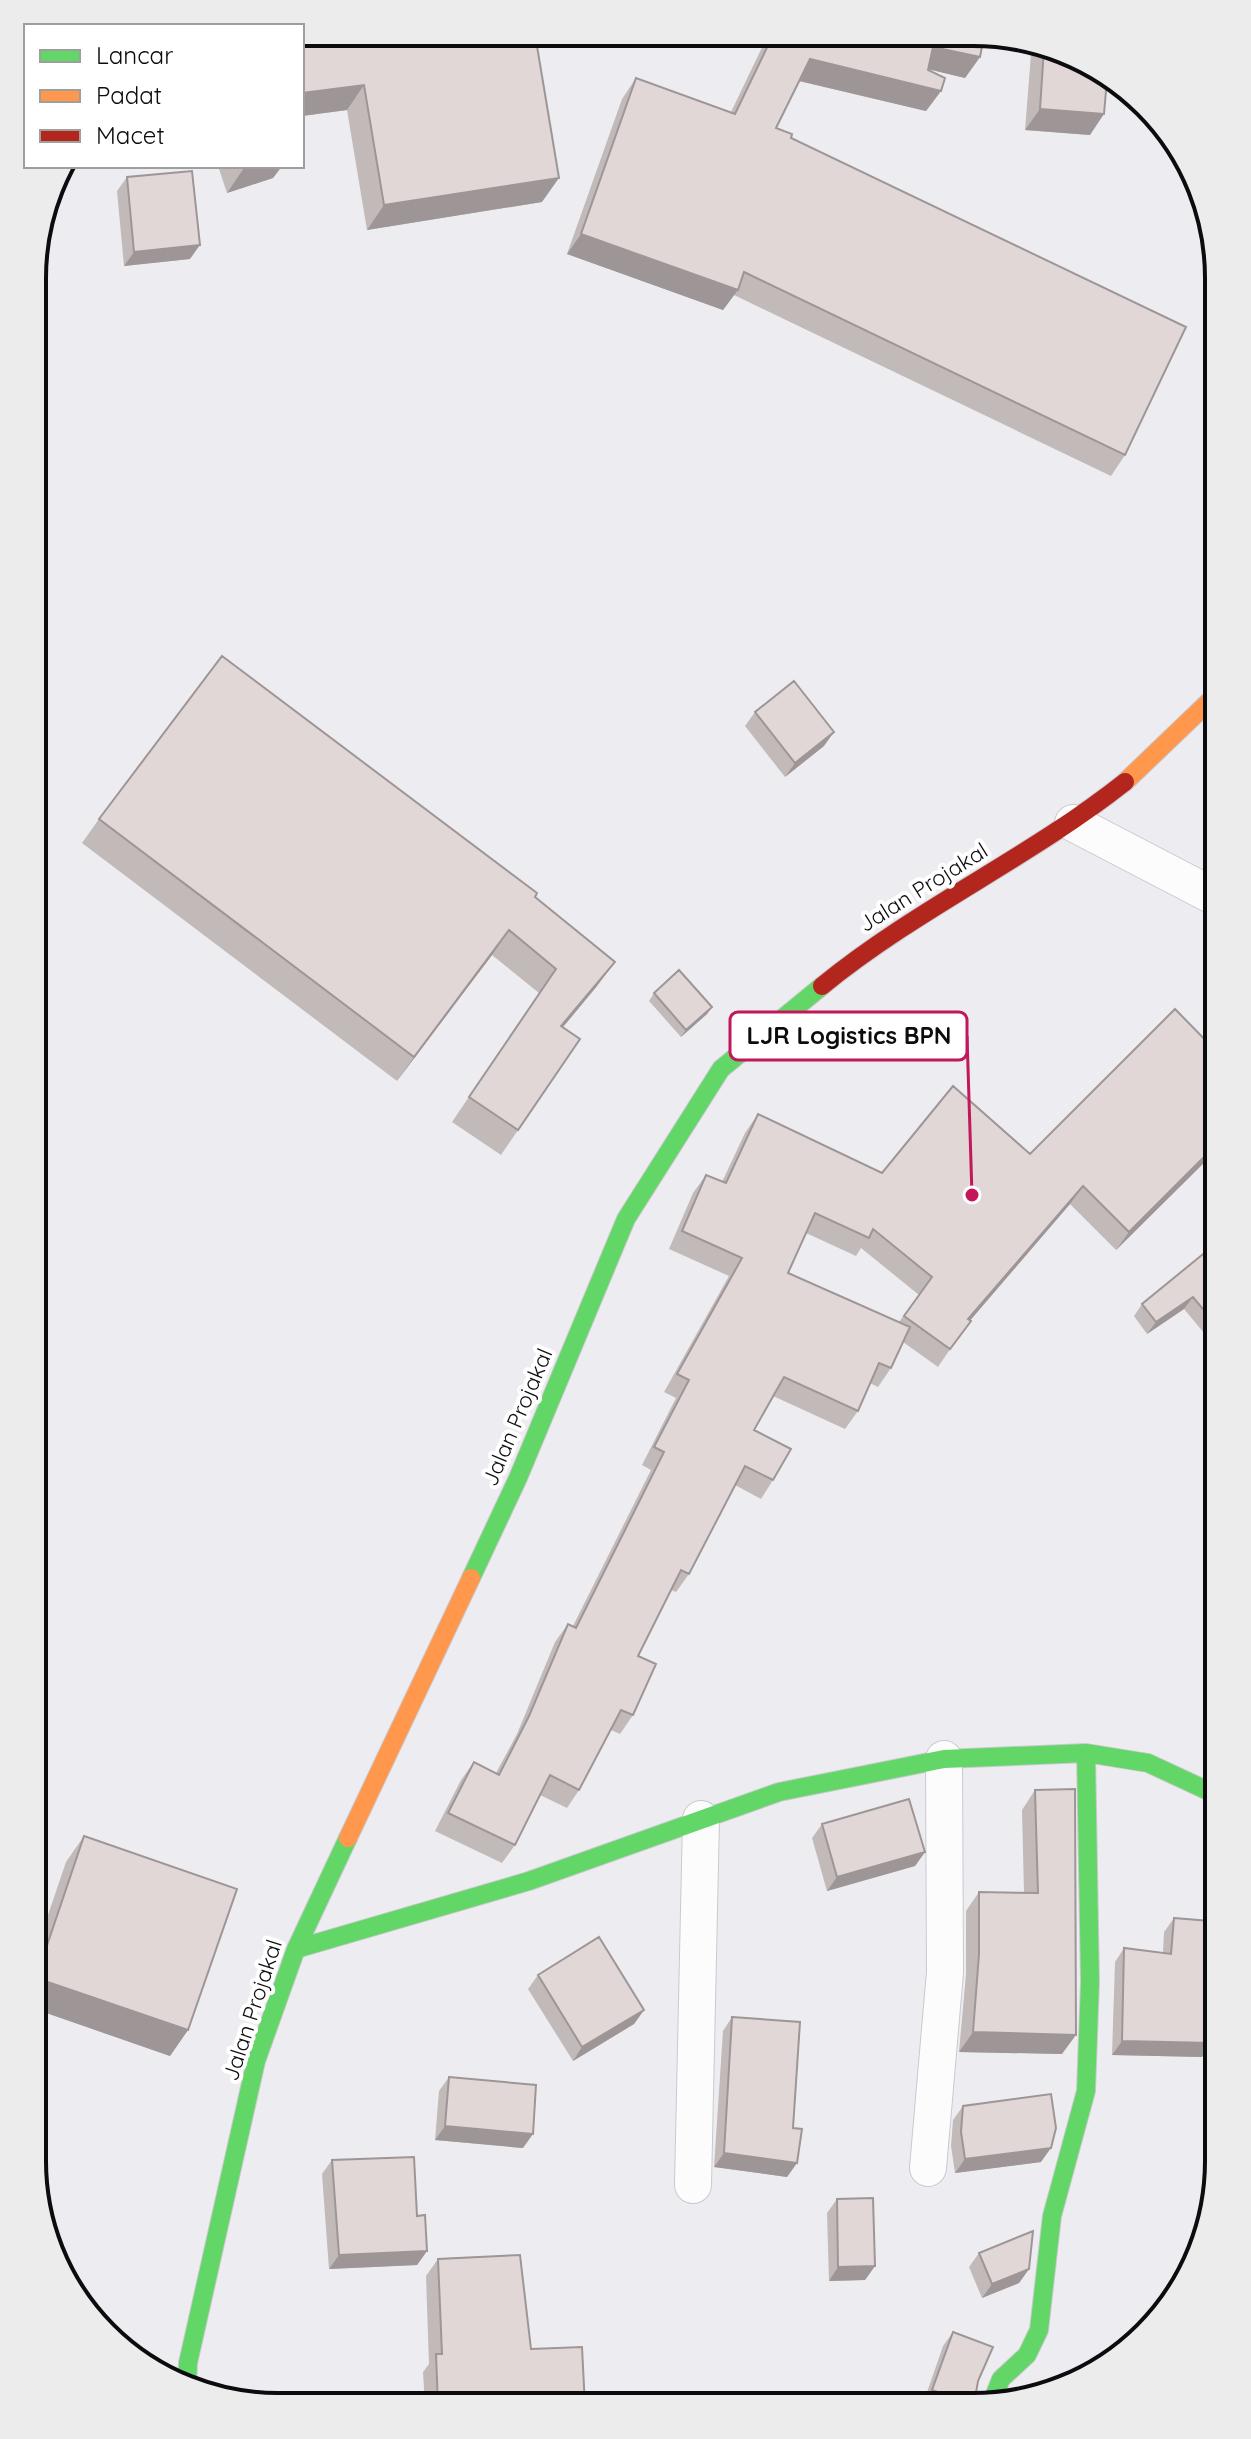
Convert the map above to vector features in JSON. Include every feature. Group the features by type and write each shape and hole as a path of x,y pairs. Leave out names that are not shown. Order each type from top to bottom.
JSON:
{"main road":[{"name":"Jalan Projakal","path":"188,2374 256,2061 296,1949 518,1478 626,1219 721,1069 857,957 1073,823 1130,778 1205,706"},
{"path":"296,1949 529,1881 779,1792 944,1759 1086,1753 1148,1763 1205,1789"},
{"path":"996,2392 1001,2379 1027,2355 1039,2330 1052,2216 1086,2091 1090,1982 1086,1753"}],"street":[{"path":"1073,823 1205,892"},
{"path":"928,2168 945,1972 944,1759"},
{"path":"693,2185 701,1819"}],"building":[{"path":"304,46 537,46 559,178 384,205 364,85 304,93"},
{"path":"768,46 982,47 980,57 933,47 928,70 945,78 941,91 810,59 776,128 792,134 791,138 1186,327 1125,455 744,272 738,290 581,234 636,78 735,114"},
{"path":"1043,57 1076,70 1106,88 1104,114 1040,109"},
{"path":"192,171 200,245 134,252 127,177"},
{"path":"222,656 537,893 535,897 615,962 561,1026 580,1039 518,1130 469,1097 556,969 509,930 414,1057 99,819"},
{"path":"794,681 834,732 795,763 755,712"},
{"path":"679,970 712,1007 686,1030 654,993"},
{"path":"1175,1009 1205,1040 1205,1156 1129,1232 1083,1186 968,1319 971,1321 950,1349 904,1316 932,1277 873,1229 869,1238 815,1213 788,1273 910,1327 891,1368 879,1363 858,1411 784,1377 754,1430 791,1449 773,1480 745,1466 689,1574 681,1570 638,1656 656,1664 633,1715 621,1710 579,1790 550,1775 515,1845 448,1813 474,1762 499,1775 529,1716 568,1624 576,1628 664,1452 654,1447 689,1380 677,1374 742,1258 682,1231 706,1175 726,1183 758,1114 882,1173 953,1086 1030,1154"},
{"path":"1205,1252 1205,1311 1193,1297 1156,1322 1142,1304"},
{"path":"1075,1789 1076,2035 973,2032 979,1954 979,1892 1038,1893 1035,1790"},
{"path":"909,1799 925,1852 837,1877 822,1824"},
{"path":"84,1836 237,1889 188,2030 46,1981 46,1948"},
{"path":"1174,1918 1205,1921 1205,2043 1122,2041 1124,1948 1171,1954"},
{"path":"599,1937 644,2010 582,2047 538,1975"},
{"path":"732,2017 800,2022 793,2128 802,2129 797,2163 724,2153"},
{"path":"449,2077 536,2085 533,2134 445,2126"},
{"path":"1051,2094 1056,2128 1051,2148 965,2159 961,2132 963,2106"},
{"path":"414,2157 417,2216 425,2215 427,2251 339,2255 332,2160"},
{"path":"873,2198 875,2266 838,2267 837,2199"},
{"path":"1033,2231 1029,2269 992,2284 979,2253"},
{"path":"520,2255 531,2349 582,2347 584,2393 438,2393 436,2354 442,2354 438,2259"},
{"path":"953,2332 993,2347 976,2393 940,2393 932,2390"}],"traffic: fast":[{"path":"471,1578 518,1478 626,1219 721,1069 822,986"},
{"path":"296,1949 529,1881 779,1792 944,1759 1086,1753 1148,1763 1205,1789"},
{"path":"996,2392 1001,2379 1027,2355 1039,2330 1052,2216 1086,2091 1090,1982 1086,1753"},
{"path":"188,2374 256,2061 296,1949 348,1838"}],"traffic: slow":[{"path":"1125,782 1205,705"},
{"path":"348,1838 471,1578"}],"traffic: jam":[{"path":"822,986 896,932 1050,835 1125,782"}],"place":[{"name":"LJR Logistics BPN","path":"972,1195"}]}
